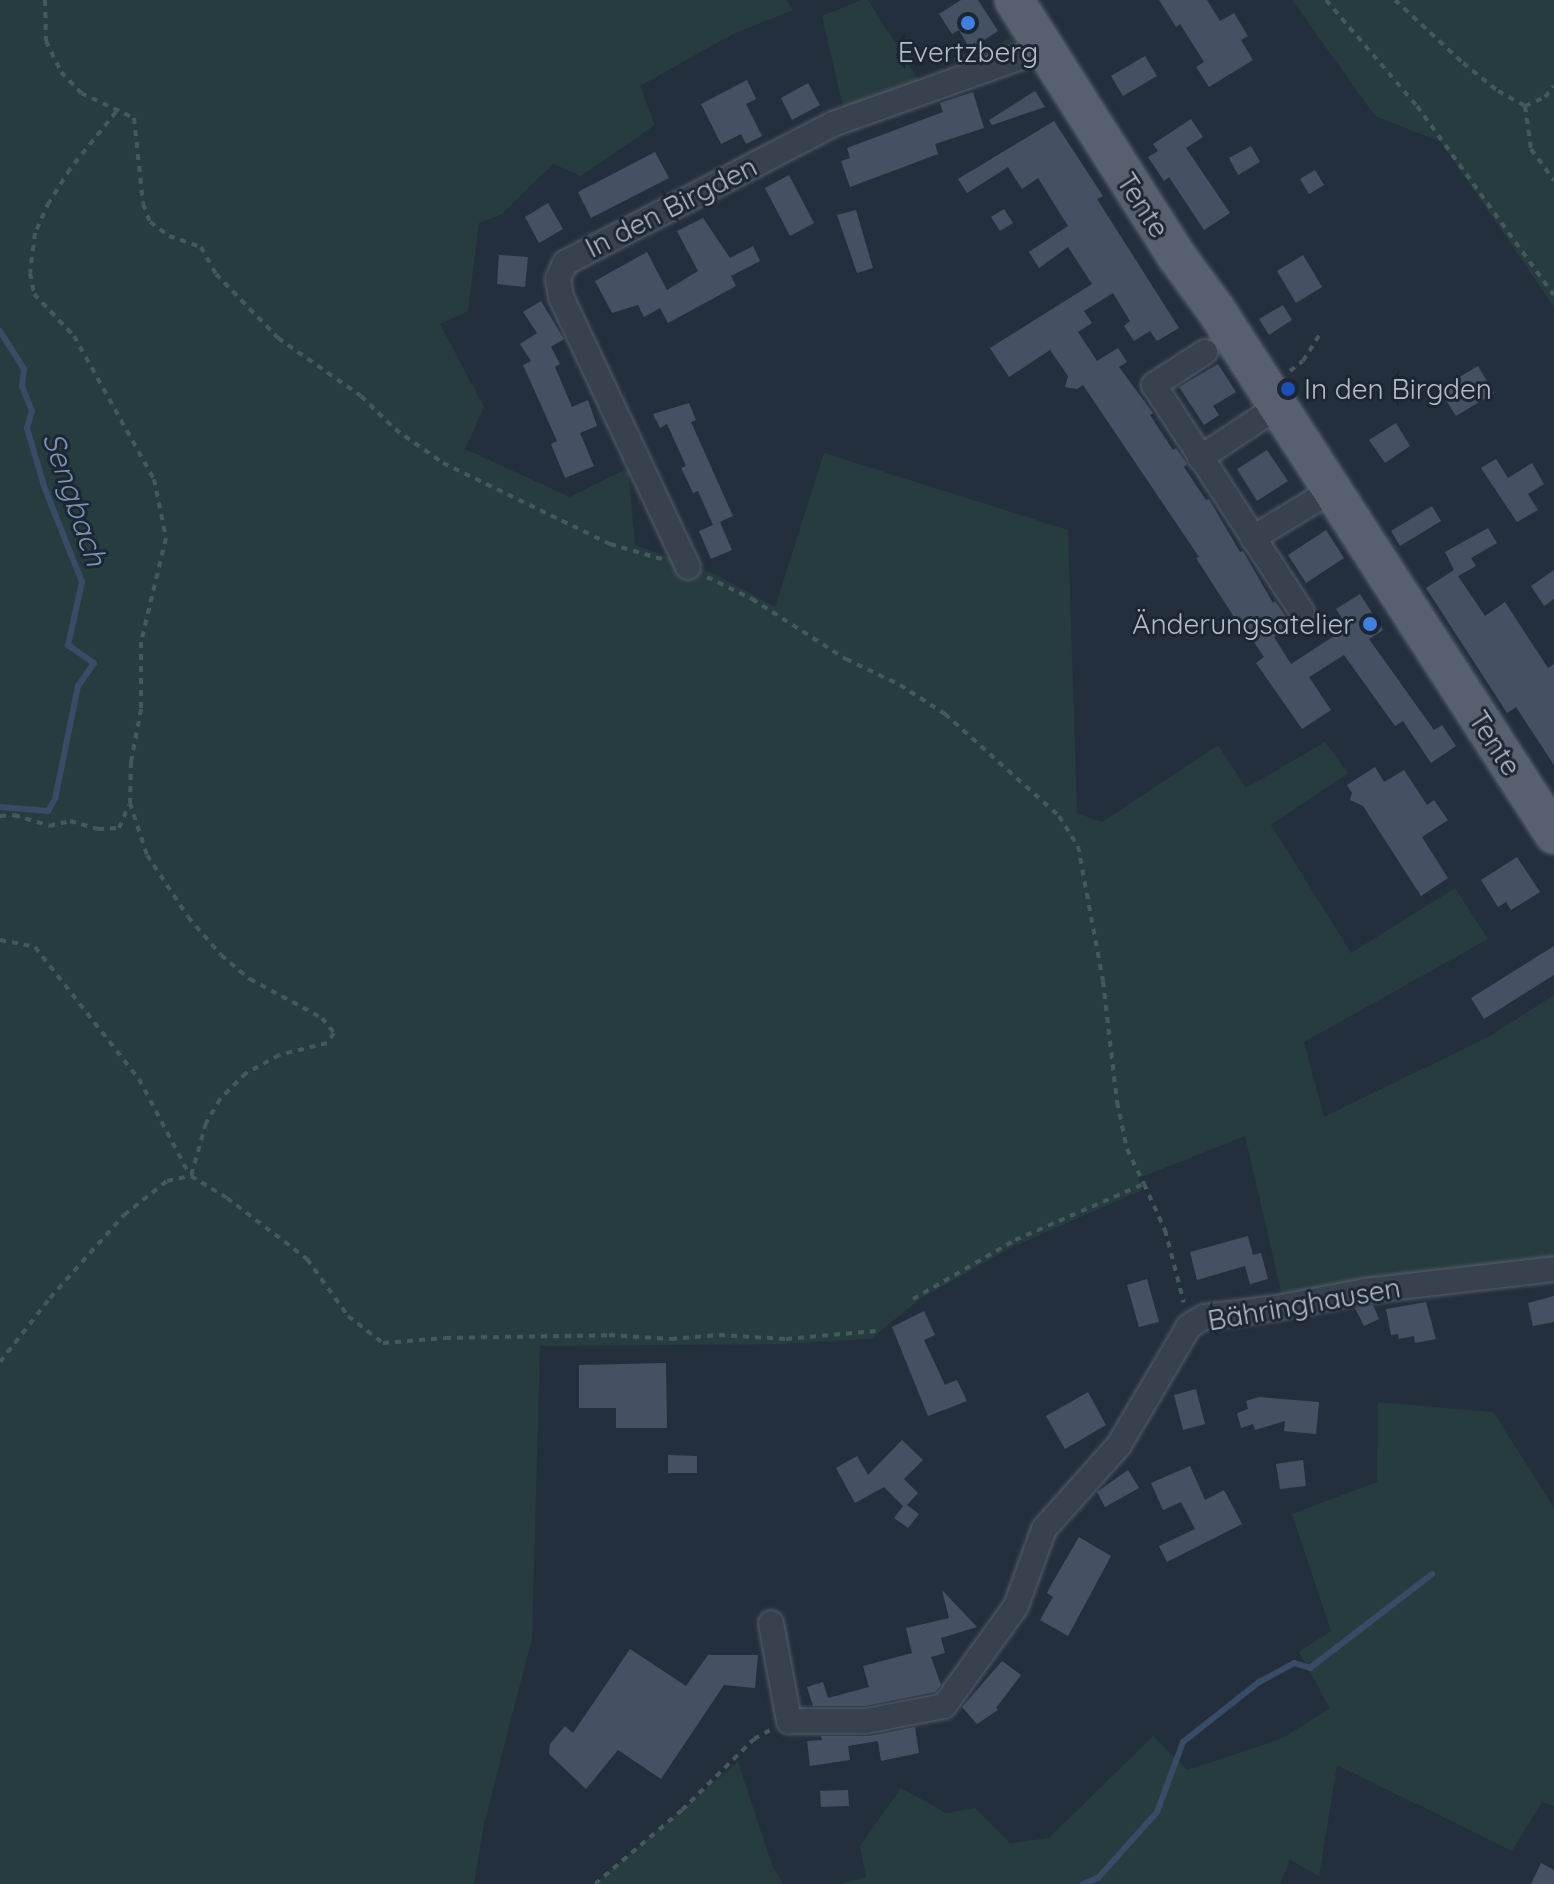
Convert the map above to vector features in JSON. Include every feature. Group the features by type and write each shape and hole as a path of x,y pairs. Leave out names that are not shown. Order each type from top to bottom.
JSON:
{"main road":[{"name":"Tente","path":"1014,0 1554,834"}],"street":[{"name":"In den Birgden","path":"688,567 561,297 558,279 565,263 833,124 1044,49"},
{"path":"1205,352 1154,385 1302,612"},
{"path":"1200,458 1271,398"},
{"path":"1253,538 1332,490"},
{"name":"Bähringhausen","path":"789,1721 866,1721 944,1706 1016,1606 1044,1529 1119,1445 1189,1326 1212,1315 1276,1308 1365,1291 1554,1269"},
{"path":"771,1623 789,1721"}],"path":[{"path":"45,0 46,41 61,72 81,93 134,118 143,204 150,222 169,236 201,247 216,274 278,338 361,396 395,429 443,463 610,544 688,567 752,599 846,659 900,685 934,707 1059,816 1078,846 1103,981 1117,1102 1127,1149 1165,1230 1189,1326"},
{"path":"1326,0 1417,106 1554,295"},
{"path":"1395,0 1463,63 1525,106 1531,149 1554,181"},
{"path":"1525,106 1545,97 1554,86"},
{"path":"116,112 70,169 49,202 35,233 30,264 34,294 74,336 154,479 166,538 141,642 141,709 131,762 130,803 147,855 205,936 250,979 322,1018 334,1033 327,1043 279,1055 246,1073 220,1099 206,1123 191,1176"},
{"path":"1271,398 1303,361 1319,335"},
{"path":"0,816 14,815 49,826 70,821 98,829 119,828 130,803"},
{"path":"0,940 35,947 139,1079 191,1176 227,1198 307,1259 348,1316 383,1343 445,1338 609,1335 786,1339 876,1331"},
{"path":"0,1362 50,1298 124,1215 167,1181 191,1176"},
{"path":"913,1299 1015,1240 1144,1184"},
{"path":"595,1884 682,1810 754,1739 789,1721"}],"green space":[{"path":"0,0 786,0 793,10 733,34 640,86 655,125 581,176 553,164 502,214 479,223 468,311 440,324 484,407 465,449 570,497 628,468 635,545 715,574 775,607 824,453 1068,530 1077,813 1102,822 1218,745 1246,788 1325,742 1348,773 1271,825 1351,953 1455,888 1488,939 1304,1042 1324,1117 1490,1036 1554,995 1554,1260 1282,1295 1245,1136 1139,1178 1142,1190 1014,1246 920,1299 871,1339 782,1344 540,1346 532,1638 484,1824 474,1884 0,1884"},
{"path":"868,0 921,84 843,107 822,16"},
{"path":"1292,0 1554,0 1554,307 1441,142 1375,116"},
{"path":"1011,37 1018,48 962,66 953,60 964,53 971,61"},
{"path":"1378,1402 1493,1412 1554,1507 1554,1806 1542,1802 1512,1851 1337,1765 1319,1876 1290,1860 1280,1884 839,1884 866,1877 860,1846 901,1788 946,1813 975,1808 1010,1843 1049,1838 1153,1736 1187,1770 1283,1738 1330,1708 1299,1652 1331,1631 1292,1514 1377,1482"},
{"path":"738,1762 772,1865 783,1884 595,1884"}],"building":[{"name":"Evertzberg","path":"961,0 978,0 998,31 970,49 959,30 952,34 939,14"},
{"path":"1159,0 1207,0 1220,21 1234,13 1248,36 1241,40 1253,60 1209,87 1196,67 1204,62 1180,24 1176,27"},
{"path":"1145,56 1157,76 1123,96 1111,76"},
{"path":"747,80 756,99 746,104 762,136 746,144 741,134 721,144 701,104"},
{"path":"808,83 820,105 792,120 781,98"},
{"path":"1035,91 1045,107 992,125 989,120"},
{"path":"973,92 984,128 935,144 938,154 850,187 841,161 850,158 847,148 943,112 940,103"},
{"path":"1191,119 1203,137 1186,148 1230,213 1204,230 1169,177 1164,181 1148,157 1158,151 1153,144"},
{"path":"1054,121 1103,196 1097,199 1179,328 1157,341 1150,331 1134,341 1124,326 1130,321 1113,293 1084,311 1092,323 1078,332 1097,361 1118,348 1127,362 1119,367 1153,413 1150,415 1173,450 1176,448 1187,464 1184,467 1206,500 1209,499 1273,603 1275,601 1287,618 1280,623 1285,630 1274,637 1291,664 1348,627 1336,609 1360,594 1383,630 1369,639 1434,730 1442,725 1456,746 1431,763 1403,721 1395,726 1344,655 1309,677 1331,710 1302,729 1256,663 1264,657 1248,633 1245,634 1196,558 1199,557 1083,385 1077,389 1065,387 1068,376 1050,350 1009,377 990,348 1092,284 1068,247 1039,268 1029,252 1068,226 1038,178 1022,189 1008,167 967,193 958,179"},
{"path":"1251,146 1260,162 1238,175 1229,158"},
{"path":"655,152 669,178 591,218 578,192"},
{"path":"1315,170 1324,185 1309,194 1300,179"},
{"path":"789,175 814,223 790,236 765,188"},
{"path":"548,203 563,229 539,243 525,217"},
{"path":"1004,209 1013,223 1000,231 991,217"},
{"path":"856,210 873,268 857,273 837,215"},
{"path":"703,218 730,258 753,246 760,261 731,276 736,286 668,323 660,308 644,317 638,305 612,313 595,281 647,252 667,290 698,271 677,231"},
{"path":"499,255 528,257 525,287 497,284"},
{"path":"1303,255 1322,287 1296,303 1277,271"},
{"path":"541,301 564,339 551,347 560,364 555,367 572,407 588,400 597,426 580,433 594,466 565,478 551,444 557,441 523,365 531,361 520,344 537,333 523,312"},
{"path":"1283,305 1292,320 1269,335 1259,319"},
{"path":"1218,364 1236,392 1213,406 1219,415 1204,425 1179,387"},
{"path":"1478,366 1494,393 1456,416 1442,394 1449,389 1446,385"},
{"path":"689,403 696,420 691,422 733,516 713,525 698,491 693,493 681,468 686,466 667,424 660,428 653,414"},
{"path":"1396,423 1410,446 1385,463 1369,440"},
{"path":"1267,450 1288,481 1257,501 1237,469"},
{"path":"1496,459 1508,478 1532,463 1544,484 1528,494 1538,510 1517,522 1481,468"},
{"path":"1432,506 1441,521 1400,546 1391,531"},
{"path":"720,522 732,550 711,559 699,531"},
{"path":"1488,528 1497,543 1471,558 1476,566 1458,576 1485,616 1505,602 1548,668 1554,664 1554,765 1516,707 1507,713 1426,588 1454,570 1445,552"},
{"path":"1326,530 1344,558 1306,583 1288,555"},
{"path":"1554,570 1554,599 1544,606 1531,586"},
{"path":"1375,767 1384,782 1404,770 1427,805 1434,800 1448,820 1422,837 1448,878 1421,896 1363,806 1350,800 1352,793 1347,785"},
{"path":"1517,857 1540,892 1511,910 1506,902 1498,907 1481,880"},
{"path":"1554,946 1554,975 1484,1019 1471,998"},
{"path":"1248,1236 1253,1255 1261,1253 1268,1279 1250,1284 1245,1266 1197,1280 1190,1252"},
{"path":"1147,1279 1159,1322 1139,1327 1127,1285"},
{"path":"1554,1296 1554,1322 1533,1326 1528,1303"},
{"path":"1426,1302 1436,1339 1415,1343 1414,1336 1399,1339 1398,1334 1391,1335 1386,1309"},
{"path":"1373,1305 1379,1319 1364,1326 1355,1308"},
{"path":"924,1311 935,1335 924,1340 945,1385 957,1380 967,1401 928,1416 892,1327"},
{"path":"666,1363 667,1428 616,1428 616,1408 579,1408 579,1365"},
{"path":"1196,1389 1205,1424 1183,1430 1174,1395"},
{"path":"1088,1392 1106,1425 1065,1449 1046,1416"},
{"path":"1259,1397 1319,1402 1316,1434 1284,1431 1285,1421 1255,1430 1253,1424 1241,1428 1237,1413 1248,1409 1246,1401"},
{"path":"902,1440 923,1460 904,1479 918,1493 907,1505 919,1514 908,1528 894,1518 903,1506 884,1487 855,1503 836,1468 857,1456 868,1475"},
{"path":"668,1455 697,1456 697,1473 668,1473"},
{"path":"1303,1460 1306,1486 1280,1489 1276,1464"},
{"path":"1190,1466 1205,1500 1224,1490 1242,1524 1167,1562 1159,1546 1195,1529 1181,1502 1163,1510 1151,1483"},
{"path":"1128,1470 1139,1488 1105,1507 1097,1492"},
{"path":"1079,1537 1111,1556 1068,1636 1040,1620 1053,1597 1047,1593"},
{"path":"942,1590 977,1627 941,1638 945,1653 931,1657 941,1685 935,1692 865,1706 813,1706 807,1687 823,1682 828,1698 869,1687 863,1666 912,1653 906,1628 949,1618"},
{"path":"630,1649 686,1686 708,1655 758,1655 755,1688 724,1685 661,1779 618,1750 586,1789 549,1754 550,1744 565,1726 573,1733"},
{"path":"1002,1661 1021,1675 996,1708 998,1710 977,1724 962,1707"},
{"path":"915,1727 919,1753 881,1761 878,1741 848,1746 850,1760 810,1766 807,1741 822,1740 821,1736 869,1736"},
{"path":"848,1790 849,1806 821,1807 820,1791"},
{"path":"1541,1863 1554,1870 1554,1884 1531,1884"}],"waterway":[{"name":"Sengbach","path":"0,331 24,369 22,386 32,411 27,428 45,489 82,582 68,645 94,663 78,686 55,799 48,811 0,807"},
{"path":"1083,1884 1098,1878 1157,1812 1183,1742 1259,1682 1294,1663 1310,1668 1432,1574"}],"place":[{"name":"Evertzberg","path":"968,23"},
{"name":"In den Birgden","path":"1288,389"},
{"name":"Änderungsatelier","path":"1370,624"}]}
